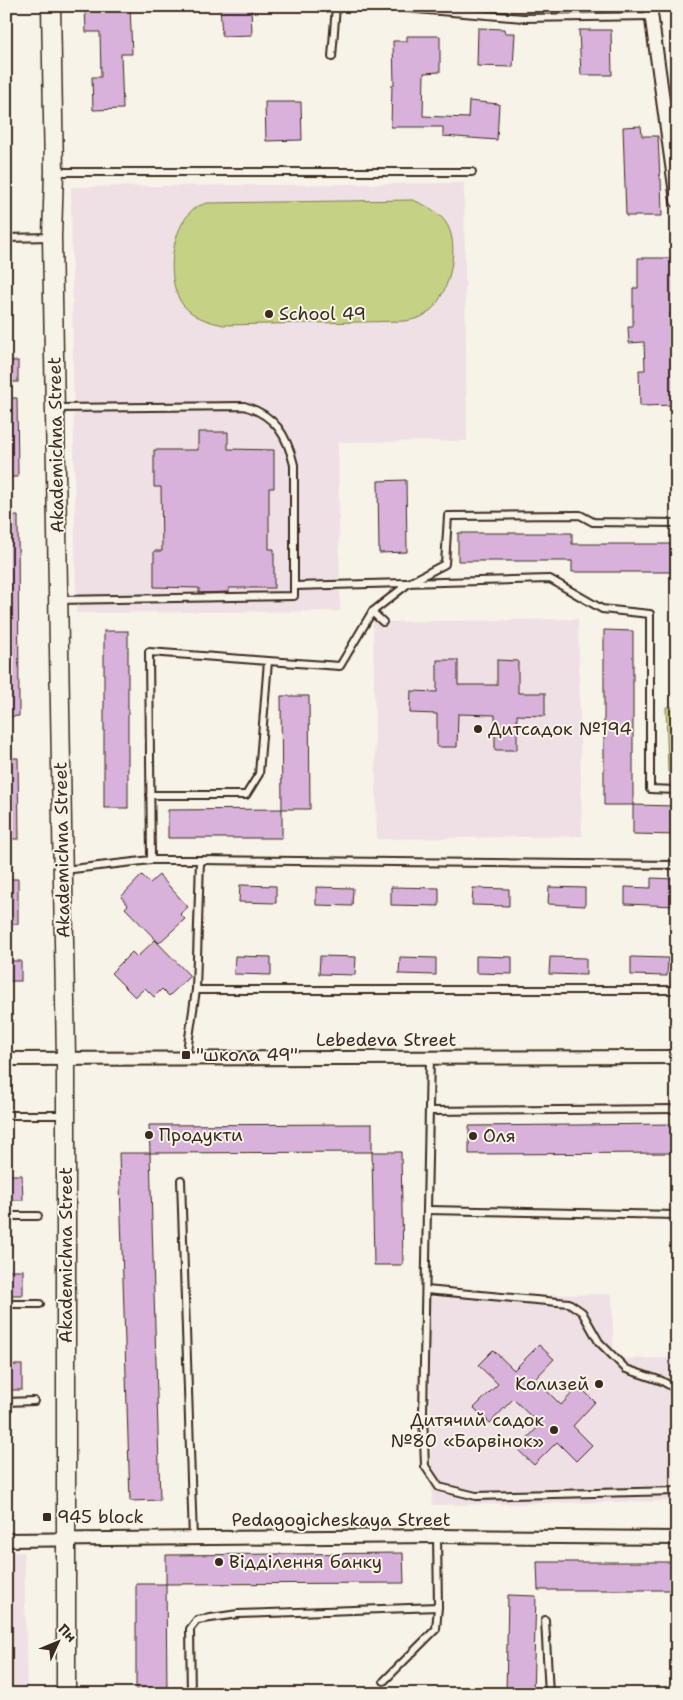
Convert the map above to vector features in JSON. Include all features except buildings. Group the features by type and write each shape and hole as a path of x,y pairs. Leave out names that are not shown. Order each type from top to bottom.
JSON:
{"main road":[{"name":"Akademichna Street","path":"51,6 54,172 52,237 66,1059 66,1694"}],"street":[{"path":"650,11 677,201"},
{"name":"Lebedeva Street","path":"6,1059 677,1056"},
{"name":"Pedagogicheskaya Street","path":"6,1540 437,1536 677,1538"}],"lane":[{"path":"332,57 336,6"},
{"path":"381,6 524,18 650,11"},
{"path":"54,172 472,172"},
{"path":"6,238 52,237"},
{"path":"55,408 244,406 256,409 267,416 285,436 290,447 294,465 294,596 58,600"},
{"path":"151,860 148,652 340,666 372,612 409,583 445,564 448,516 580,514 593,522 677,523"},
{"path":"294,586 550,579 602,610 650,614 650,789 677,790"},
{"path":"372,612 383,622"},
{"path":"150,796 246,795 259,774 268,662"},
{"path":"62,870 151,860 677,865"},
{"path":"186,1058 196,990 200,860"},
{"path":"196,990 677,990"},
{"path":"430,1057 423,1414 425,1466 439,1487 476,1496 677,1491"},
{"path":"429,1111 677,1109"},
{"path":"6,1116 66,1114"},
{"path":"181,1180 194,1539"},
{"path":"427,1210 677,1215"},
{"path":"6,1216 38,1216"},
{"path":"426,1290 569,1303 582,1312 599,1342 626,1369 662,1381 674,1388 677,1424"},
{"path":"6,1304 40,1304"},
{"path":"6,1402 34,1401"},
{"path":"384,1681 436,1629 438,1607 437,1536"},
{"path":"191,1694 190,1629 197,1620 238,1614 438,1607"},
{"path":"545,1620 549,1694"}],"shaded area":[{"name":"School 49","path":"464,183 467,441 338,442 340,611 76,613 71,187"},
{"name":"Дитсадок №194","path":"578,619 582,836 377,839 373,622"},
{"name":"Дитячий садок №80 «Барвінок»","path":"612,1294 614,1359 677,1358 677,1501 432,1505 428,1297"},
{"path":"6,1552 24,1552 27,1694 6,1694"}],"green space":[{"path":"413,200 430,208 448,225 453,253 444,292 430,311 421,317 406,321 224,325 207,321 192,313 183,305 178,296 172,272 174,247 182,224 196,207 207,203"},
{"path":"666,707 677,707 677,772 668,772"}],"place":[{"name":"School 49","path":"269,314"},
{"name":"Дитсадок №194","path":"478,729"},
{"name":"\"школа 49\"","path":"186,1055"},
{"name":"Продукти","path":"149,1135"},
{"name":"Оля","path":"473,1136"},
{"name":"Колизей","path":"599,1384"},
{"name":"Дитячий садок №80 «Барвінок»","path":"554,1430"},
{"name":"945 block","path":"47,1517"},
{"name":"Відділення банку","path":"219,1562"}]}
